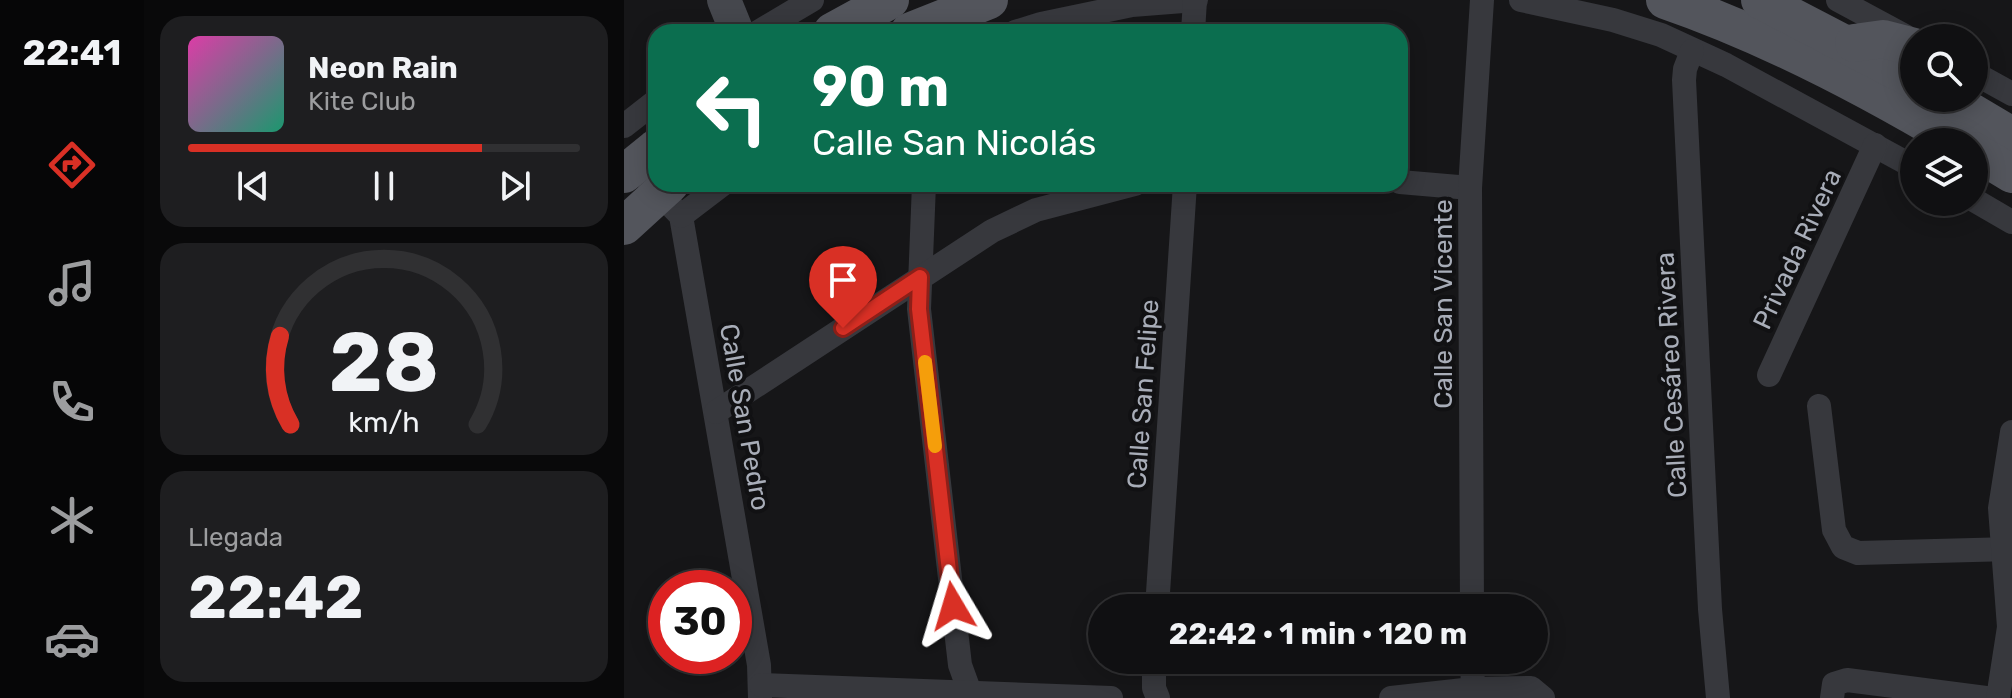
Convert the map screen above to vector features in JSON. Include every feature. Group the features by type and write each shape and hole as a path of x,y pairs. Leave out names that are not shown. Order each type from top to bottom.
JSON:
{"main road":[{"path":"846,24 890,0"},
{"path":"929,24 989,0"},
{"path":"1665,0 1761,39 1932,128"},
{"path":"1760,0 1900,72"},
{"path":"1848,43 1883,39 1900,42"},
{"path":"1972,112 2012,136"},
{"path":"1988,159 2012,174"},
{"path":"624,226 670,198"}],"street":[{"path":"724,0 734,24"},
{"path":"772,24 812,0"},
{"path":"1043,24 1132,5 1195,0 1194,24"},
{"name":"Calle San Vicente","path":"1472,594 1470,188 1482,0"},
{"path":"1521,0 1613,20 1661,35 1726,65 1900,159"},
{"path":"1838,0 1900,36"},
{"name":"Calle Cesáreo Rivera","path":"1692,51 1684,80 1710,609 1718,698"},
{"path":"1988,81 2012,94"},
{"path":"624,126 648,107"},
{"name":"Privada Rivera","path":"1769,375 1875,145"},
{"path":"1408,183 1470,188"},
{"path":"670,198 693,192"},
{"path":"924,192 919,309 960,665 971,695"},
{"path":"716,412 920,277 1015,219 1036,210 1105,192"},
{"name":"Calle San Felipe","path":"1158,594 1184,192"},
{"name":"Calle San Pedro","path":"670,198 716,412 761,691"},
{"path":"1988,208 2012,222"},
{"path":"1819,406 1834,530 1843,547 1858,553 2008,549"},
{"path":"1998,698 2010,628 2008,549 2000,508 2012,432"},
{"path":"1154,674 1158,698"},
{"path":"1472,674 1473,689"},
{"path":"1832,698 1834,684 1847,680 1986,698"},
{"path":"1391,698 1473,689 1531,688 1543,698"},
{"path":"761,691 1111,698"}],"slow traffic":[{"path":"925,362 935,446"}],"route":[{"path":"843,328 920,277 919,309 953,606"}]}
